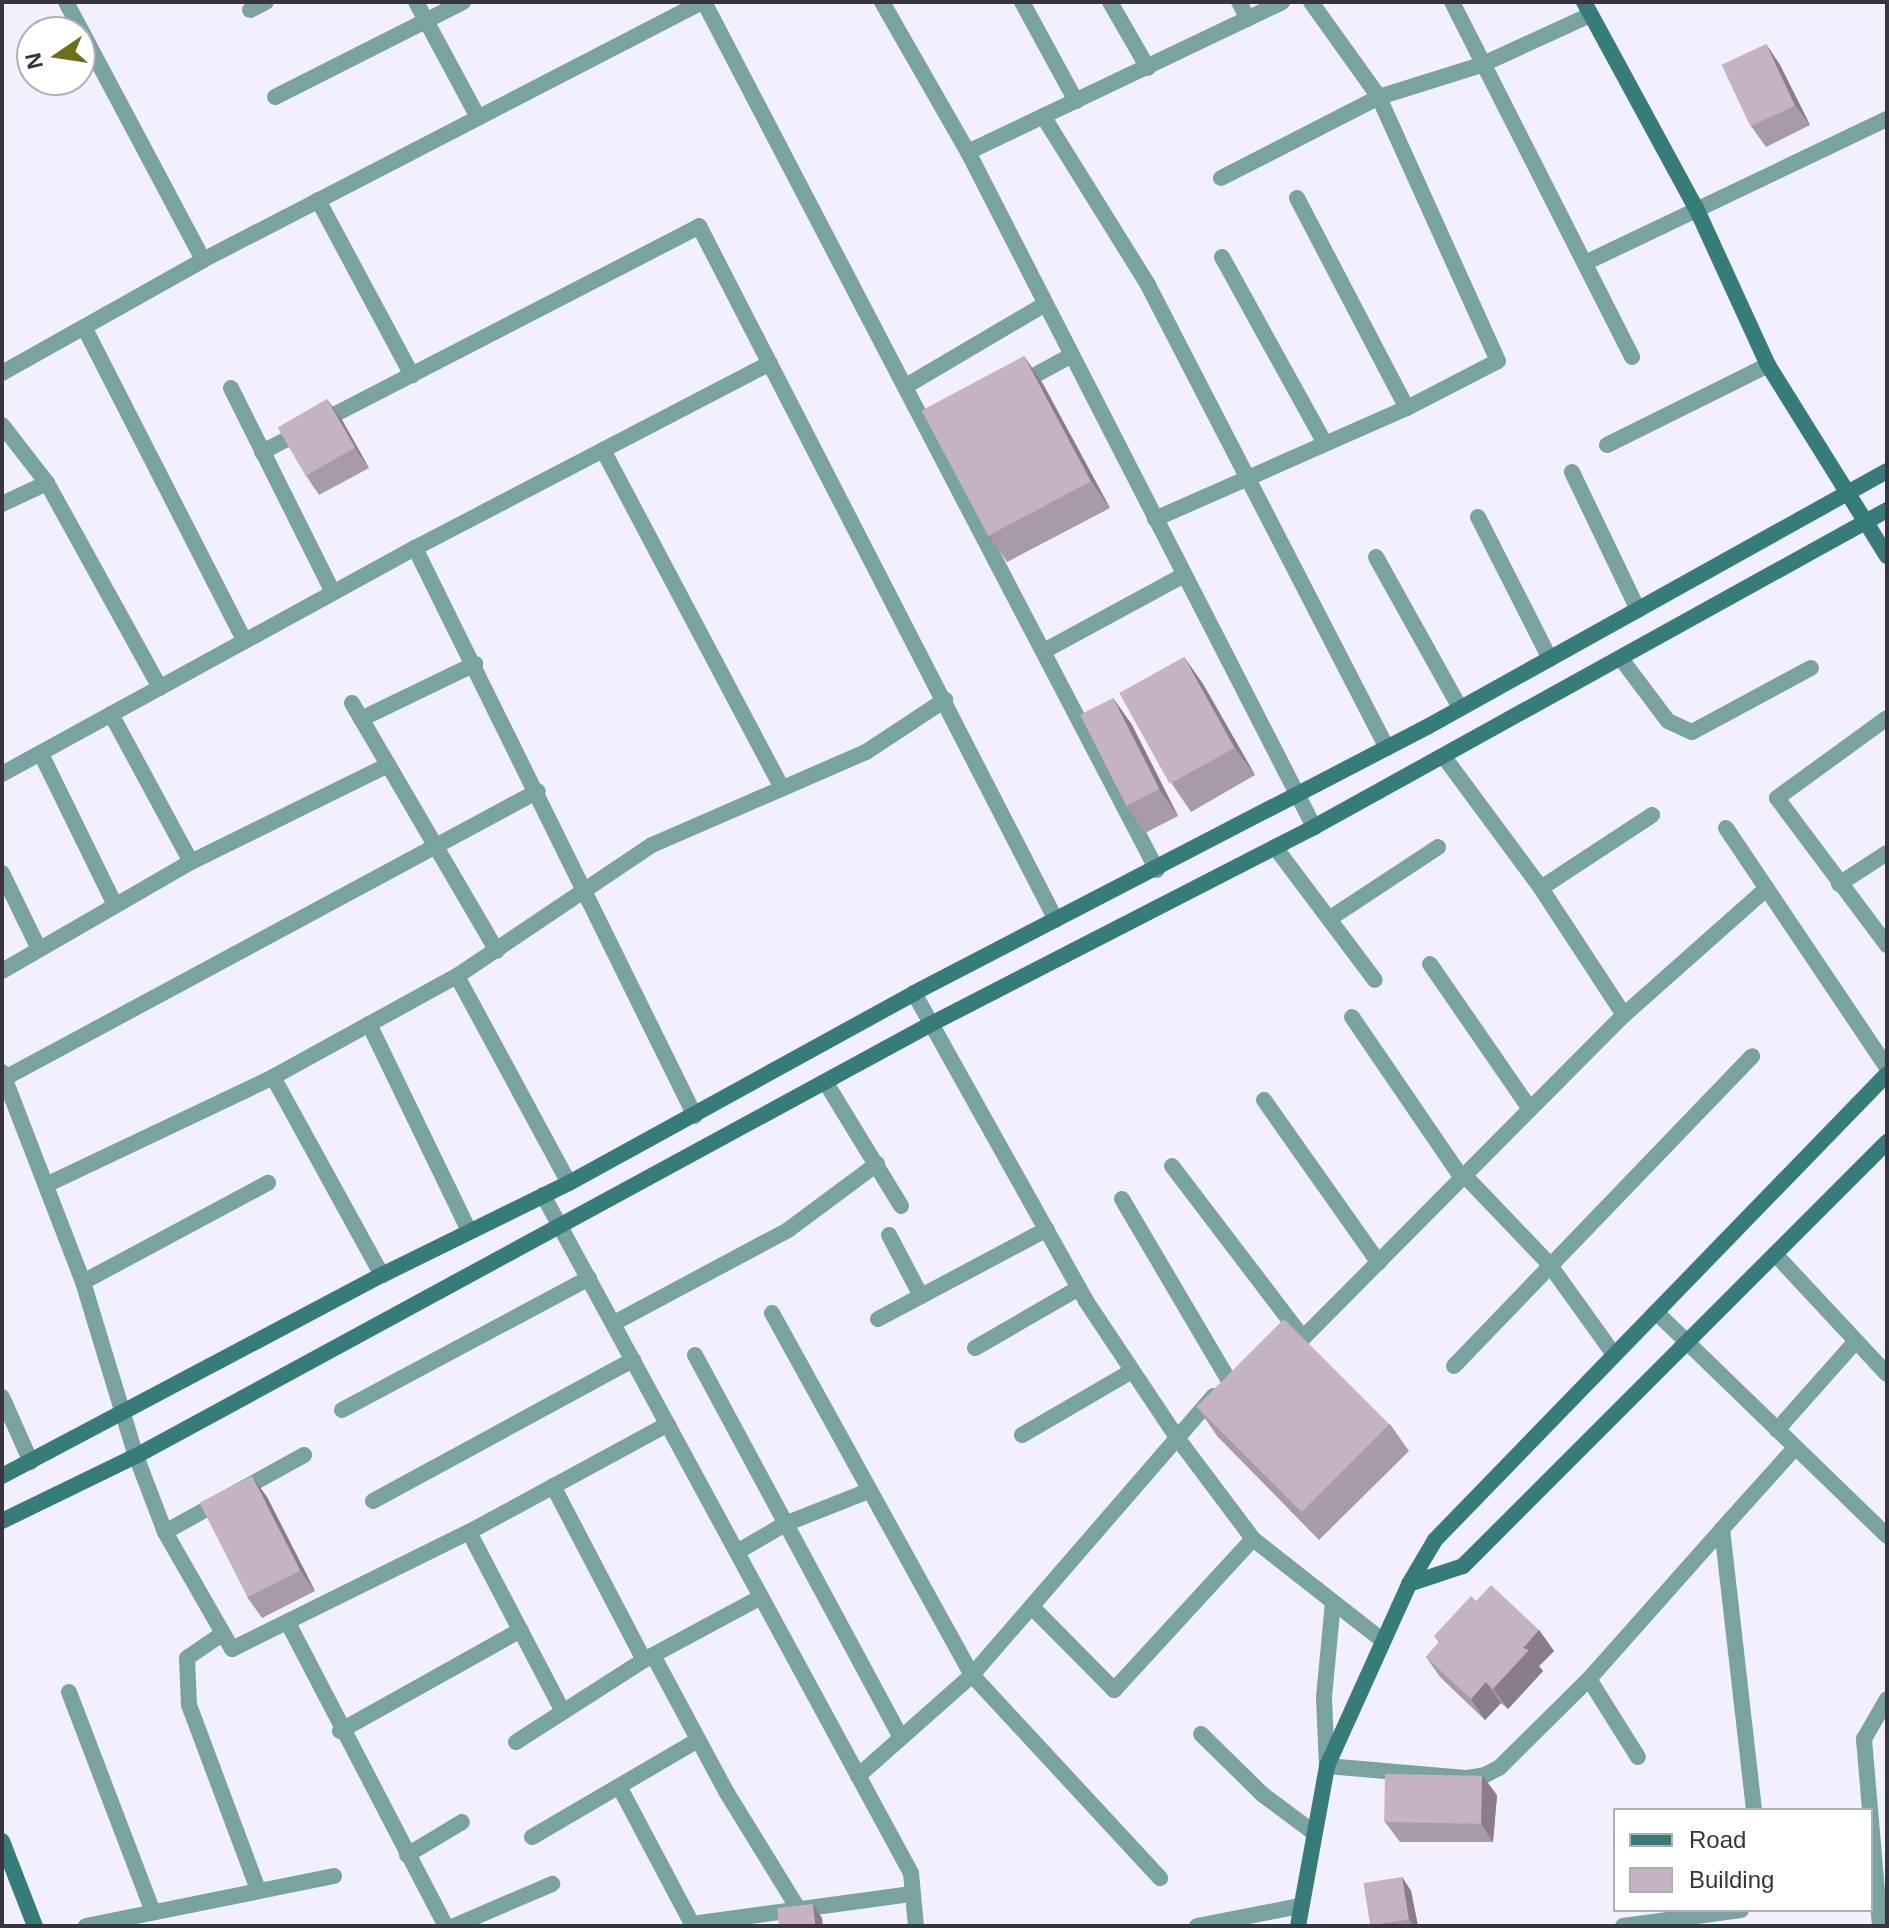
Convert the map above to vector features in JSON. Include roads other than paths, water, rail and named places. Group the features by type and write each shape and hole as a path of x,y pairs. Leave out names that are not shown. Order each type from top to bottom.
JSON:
{"street":[{"path":"66,2 203,260"},
{"path":"416,2 478,117"},
{"path":"275,97 463,2"},
{"path":"2,373 203,260 703,2 906,386 936,429 1044,651 1157,870"},
{"path":"882,2 968,152 1314,827"},
{"path":"1022,2 1076,101"},
{"path":"1110,2 1148,68"},
{"path":"1239,2 1248,19"},
{"path":"968,152 1282,2"},
{"path":"1155,519 1323,440 1407,408 1498,361 1379,97 1311,2"},
{"path":"1452,2 1481,65 1632,357"},
{"path":"1221,178 1379,97 1481,65 1587,8 1697,210 1768,365 1887,556"},
{"path":"1043,116 1148,285 1387,748"},
{"path":"1585,263 1887,120"},
{"path":"1297,198 1407,408"},
{"path":"318,200 412,375"},
{"path":"262,452 699,226 1056,920"},
{"path":"1222,257 1323,440"},
{"path":"906,386 1045,304"},
{"path":"84,327 245,641"},
{"path":"1007,390 1072,355"},
{"path":"2,774 42,756 111,714 415,548 770,363"},
{"path":"1607,445 1768,365"},
{"path":"231,388 333,593"},
{"path":"4,432 47,483 160,688"},
{"path":"603,450 782,788"},
{"path":"2,1476 382,1275 569,1183 914,993 1157,870 1387,748 1887,471"},
{"path":"1572,472 1638,610"},
{"path":"2,504 47,483"},
{"path":"2,1521 136,1456 931,1024 1314,827 1622,660 1887,510"},
{"path":"1478,517 1550,659"},
{"path":"415,548 538,791 695,1116"},
{"path":"1376,557 1459,706"},
{"path":"1044,651 1184,575"},
{"path":"1622,660 1668,721 1692,732 1811,668"},
{"path":"361,719 475,664"},
{"path":"46,1185 273,1077 457,976 586,893 652,845 866,752 945,700"},
{"path":"352,703 497,951"},
{"path":"111,714 191,862"},
{"path":"1887,718 1777,798 1887,945"},
{"path":"42,756 115,905"},
{"path":"1444,757 1541,888 1624,1015"},
{"path":"2,971 38,947 191,862 388,765"},
{"path":"538,791 434,843 4,1075 8,1105 46,1185 83,1282 125,1411 136,1456 165,1532 232,1649 469,1532 668,1424"},
{"path":"1541,888 1652,815"},
{"path":"1298,1926 1327,1766 1409,1584 1435,1540 1887,1071 1726,828"},
{"path":"1275,847 1332,917 1375,980"},
{"path":"1332,917 1438,847"},
{"path":"1839,884 1887,853"},
{"path":"2,873 38,947"},
{"path":"1264,1346 1303,1338 1624,1015 1767,888"},
{"path":"1430,964 1530,1109"},
{"path":"457,976 569,1183"},
{"path":"914,993 1079,1288 1178,1439 1253,1539 1383,1641"},
{"path":"1352,1017 1464,1178 1549,1264 1613,1353"},
{"path":"369,1024 469,1231"},
{"path":"1454,1366 1752,1056"},
{"path":"273,1077 382,1275"},
{"path":"826,1083 901,1206"},
{"path":"1264,1100 1379,1263"},
{"path":"1409,1584 1463,1566 1887,1142"},
{"path":"614,1323 788,1230 877,1164"},
{"path":"1172,1166 1303,1338"},
{"path":"83,1282 268,1183"},
{"path":"543,1195 558,1228 614,1323 911,1873 910,1894 916,1926"},
{"path":"1122,1199 1228,1379"},
{"path":"878,1319 1047,1229"},
{"path":"889,1235 921,1296"},
{"path":"1775,1254 1887,1374"},
{"path":"342,1410 589,1278"},
{"path":"975,1348 1079,1288"},
{"path":"1656,1312 1887,1536"},
{"path":"772,1313 866,1492 972,1675 1160,1878"},
{"path":"1777,1430 1856,1341"},
{"path":"695,1355 900,1735"},
{"path":"373,1501 633,1360"},
{"path":"858,1776 900,1735 972,1675 1228,1379 1246,1363"},
{"path":"1022,1435 1132,1371"},
{"path":"2,1397 31,1462"},
{"path":"1327,1766 1468,1778 1499,1768 1589,1679 1795,1448"},
{"path":"165,1532 304,1455"},
{"path":"553,1486 649,1658 797,1907"},
{"path":"737,1552 785,1524 866,1492"},
{"path":"1722,1529 1754,1808"},
{"path":"469,1532 563,1712"},
{"path":"1032,1607 1114,1690 1253,1539"},
{"path":"516,1742 649,1658 761,1597"},
{"path":"1327,1766 1324,1698 1333,1602"},
{"path":"288,1623 340,1731 446,1926"},
{"path":"340,1731 521,1630"},
{"path":"222,1634 187,1658 189,1705 258,1890"},
{"path":"1589,1679 1638,1757"},
{"path":"69,1692 153,1912"},
{"path":"1869,1808 1864,1739 1887,1699"},
{"path":"1201,1734 1262,1794 1313,1832"},
{"path":"532,1837 698,1740"},
{"path":"620,1788 692,1924 775,1918 797,1907 910,1894"},
{"path":"407,1855 462,1822"},
{"path":"2,1841 35,1926"},
{"path":"1873,1869 1880,1926"},
{"path":"86,1926 334,1876"},
{"path":"454,1926 552,1884"},
{"path":"1197,1926 1300,1906"},
{"path":"1623,1926 1726,1912"}]}
